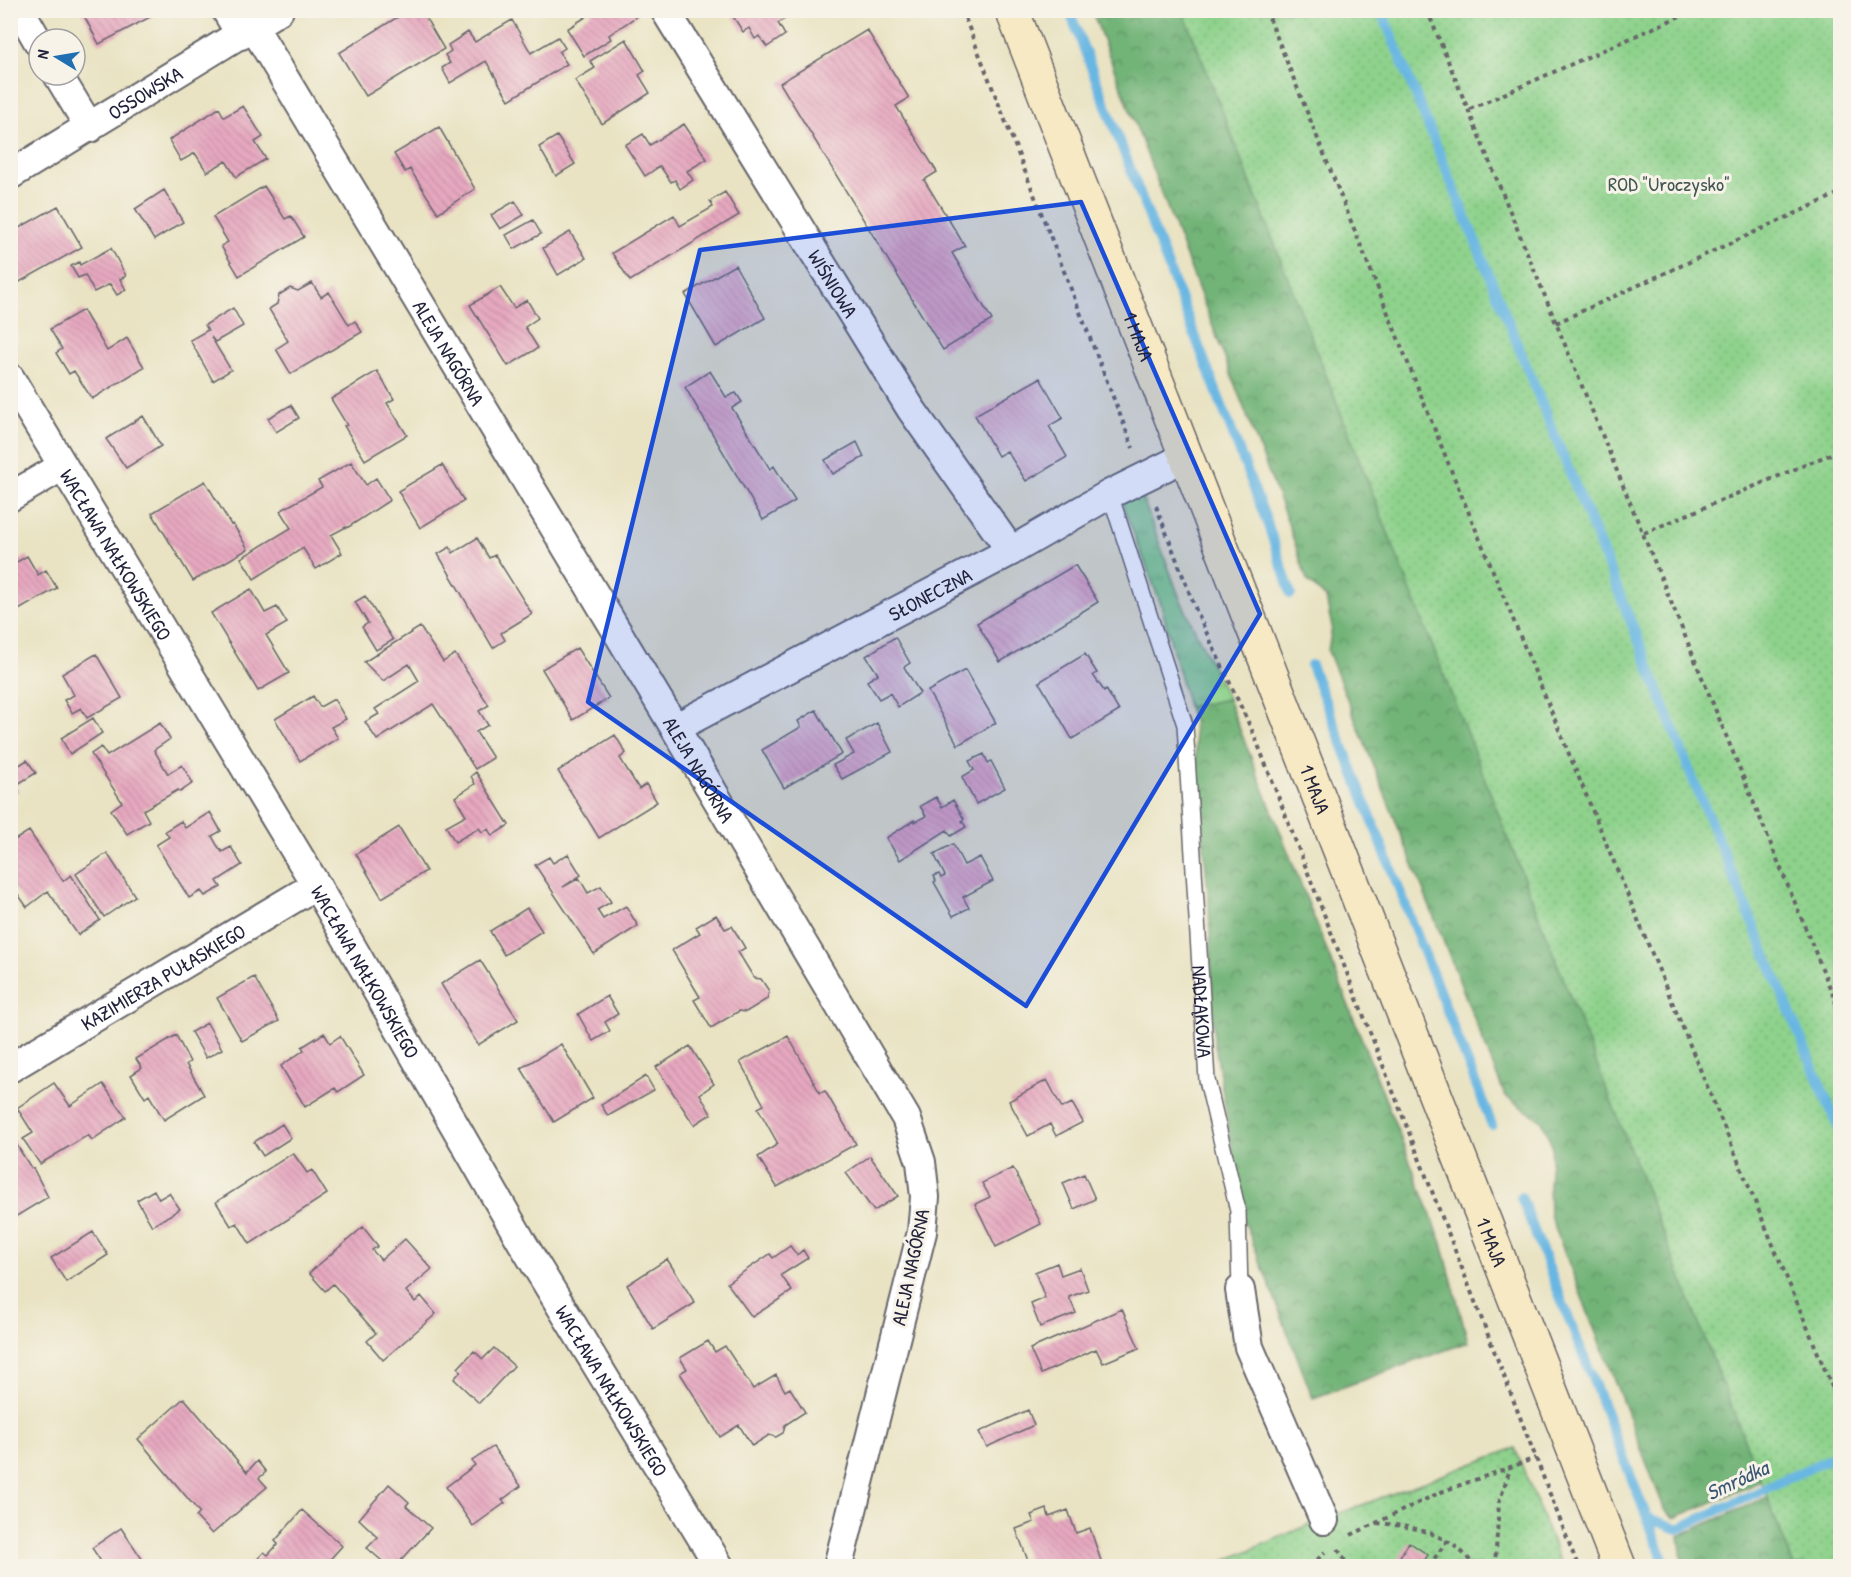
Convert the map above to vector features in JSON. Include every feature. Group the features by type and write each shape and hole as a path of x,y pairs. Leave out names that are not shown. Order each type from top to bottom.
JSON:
{"main road":[{"name":"1 MAJA","path":"1012,10 1618,1566"}],"street":[{"path":"20,10 30,27"},
{"name":"ALEJA NAGÓRNA","path":"226,10 247,31 675,728 906,1118 921,1162 925,1197 922,1232 838,1566"},
{"name":"OSSOWSKA","path":"10,175 279,10"},
{"name":"WIŚNIOWA","path":"665,10 911,409 1011,551"},
{"path":"65,87 90,128"},
{"name":"WACŁAWA NAŁKOWSKIEGO","path":"10,378 316,885 523,1244 719,1566"},
{"name":"SŁONECZNA","path":"675,728 1011,551 1110,494 1185,457"},
{"path":"10,496 63,466"},
{"name":"KAZIMIERZA PUŁASKIEGO","path":"10,1068 316,885"},
{"name":"NADŁĄKOWA","path":"1240,1290 1249,1347 1335,1529"}],"lane":[{"name":"NADŁĄKOWA","path":"1110,494 1185,725 1207,1080 1238,1210 1240,1290"}],"path":[{"path":"962,10 1196,610 1255,737 1578,1566"},
{"path":"1266,10 1451,470 1840,1406"},
{"path":"1427,10 1840,1012"},
{"path":"1470,110 1694,10"},
{"path":"1556,323 1840,193"},
{"path":"1644,533 1840,450"},
{"path":"1377,1523 1441,1492 1536,1458"},
{"path":"1495,1566 1499,1503 1510,1468"},
{"path":"1335,1529 1377,1523 1402,1525 1433,1533 1467,1557 1474,1566"},
{"path":"1430,1566 1447,1541"}],"highlighted area":[{"path":"1081,202 1260,614 1026,1006 588,702 700,250"}],"green space":[{"path":"1092,11 1183,11 1761,1481 1674,1518 1664,1508 1550,1215 1549,1185 1552,1146 1542,1121 1505,1096 1328,651 1332,627 1326,598 1307,580 1288,523"},
{"name":"ROD \"Uroczysko\"","path":"1183,11 1840,11 1840,1566 1794,1566"},
{"path":"1141,494 1180,599 1228,699 1188,707 1161,604 1123,506 1125,498"},
{"path":"1228,699 1442,1243 1468,1342 1313,1398 1243,1217 1214,1039 1209,904 1193,722 1188,707"},
{"path":"1515,1448 1562,1566 1213,1566 1308,1525"},
{"path":"1767,1497 1794,1566 1683,1566 1679,1536"}],"building":[{"path":"81,10 151,10 154,15 99,44"},
{"path":"409,10 421,10 444,49 366,96 339,53"},
{"path":"590,10 632,10 637,16 609,35 611,39 584,56 567,29 592,13"},
{"path":"729,10 799,10 778,23 785,35 767,47 759,36 755,39 749,28 743,32"},
{"path":"512,20 531,53 558,37 565,48 559,52 567,64 509,100 486,61 450,83 442,68 450,63 445,55 451,51 448,45 468,32 475,42"},
{"path":"867,30 909,98 896,106 937,172 924,180 965,246 952,253 992,320 943,350 780,83"},
{"path":"626,39 645,71 639,75 650,93 602,124 575,80 595,68 590,61"},
{"path":"243,106 263,137 255,142 266,159 236,177 226,161 207,172 195,153 181,161 169,140 219,108 224,117"},
{"path":"684,124 707,159 687,171 693,180 680,189 675,180 671,182 660,166 645,176 625,145 643,134 650,145"},
{"path":"439,127 475,189 438,213 410,169 405,172 394,154"},
{"path":"557,136 575,164 556,176 539,147"},
{"path":"264,186 285,219 291,216 304,237 239,276 221,246 228,242 213,217"},
{"path":"164,190 183,222 154,240 135,209"},
{"path":"725,192 739,215 630,281 612,253 674,215 680,226 713,207 710,201"},
{"path":"515,201 524,215 500,229 491,215"},
{"path":"58,206 82,247 16,284 10,275 10,233"},
{"path":"533,220 541,234 514,249 506,235"},
{"path":"570,232 586,258 558,275 543,248"},
{"path":"111,248 126,276 120,279 126,290 117,295 110,284 94,292 85,275 78,278 71,266 79,262 80,265"},
{"path":"735,265 765,318 716,347 685,294"},
{"path":"312,283 321,297 329,292 349,325 355,321 362,332 291,374 276,349 288,341 269,309 277,304 279,295 290,288 298,291"},
{"path":"500,287 514,308 527,300 538,318 525,327 538,348 508,366 470,305"},
{"path":"233,308 243,326 215,342 211,337 231,370 213,381 190,340 208,330 205,325"},
{"path":"83,310 107,351 127,338 144,367 92,399 74,371 69,374 56,353 62,349 50,329"},
{"path":"377,371 394,399 387,403 407,435 365,460 331,399"},
{"path":"710,371 726,397 736,393 742,402 732,408 770,469 774,466 795,501 763,520 685,387"},
{"path":"1040,378 1063,418 1049,426 1067,457 1026,481 1007,451 998,456 975,415"},
{"path":"291,405 299,418 276,432 268,418"},
{"path":"143,416 161,446 126,468 106,439"},
{"path":"857,442 864,457 833,474 825,460"},
{"path":"351,462 366,485 376,478 390,500 347,528 331,535 342,553 316,569 303,548 254,579 241,558 291,528 280,511 322,487 318,481"},
{"path":"442,465 464,501 420,528 398,491"},
{"path":"205,481 248,549 193,581 152,513"},
{"path":"477,538 489,558 495,555 532,614 501,633 505,640 493,648 438,554 450,547 453,553"},
{"path":"27,556 38,575 46,570 57,588 10,615 10,566"},
{"path":"1075,565 1098,602 1000,662 977,623"},
{"path":"251,589 265,613 277,607 287,623 266,635 289,673 258,691 211,613"},
{"path":"365,596 393,640 376,650 362,627 368,623 355,602"},
{"path":"420,627 443,662 455,654 489,705 479,711 488,725 476,732 493,758 475,769 433,704 377,740 365,722 379,714 375,709 419,681 409,664 383,681 364,662"},
{"path":"895,637 910,663 904,667 920,693 898,707 890,693 879,699 867,681 878,674 866,656"},
{"path":"577,648 609,698 573,720 542,669"},
{"path":"96,654 122,698 87,718 81,708 72,713 64,700 74,695 62,674"},
{"path":"1085,654 1097,673 1093,675 1104,691 1106,689 1119,711 1072,739 1039,682"},
{"path":"965,670 996,723 958,745 928,691"},
{"path":"313,696 320,707 334,699 346,719 331,727 338,738 300,761 275,719"},
{"path":"816,710 842,754 784,788 762,750 801,727 798,721"},
{"path":"93,718 102,733 70,754 61,738"},
{"path":"160,723 170,739 154,750 168,774 182,765 193,783 143,810 149,821 127,834 111,810 122,802 91,754 101,747 107,756"},
{"path":"877,723 892,752 842,779 833,765 854,754 846,740"},
{"path":"615,735 626,753 620,758 639,789 646,784 657,802 599,838 558,771"},
{"path":"984,754 988,763 991,761 1005,788 976,804 962,777 974,770 969,761"},
{"path":"27,760 36,773 16,785 10,778 10,771"},
{"path":"476,772 509,825 492,836 488,829 482,832 479,828 455,842 446,826 466,815 455,797 475,784 471,776"},
{"path":"10,779 19,791 10,796"},
{"path":"936,797 942,807 953,800 966,827 951,836 947,830 900,860 886,838 914,820 915,822 926,816 920,806"},
{"path":"210,812 221,831 212,836 217,845 222,852 231,847 242,865 217,881 221,887 205,896 201,891 189,898 156,845 169,837 165,831 181,821 185,828"},
{"path":"399,827 426,871 382,898 356,854"},
{"path":"29,831 63,881 71,875 100,920 78,935 48,891 27,907 10,883 10,843"},
{"path":"953,844 964,865 980,857 993,881 963,897 969,908 953,916 934,882 936,881 934,876 939,874 941,878 945,876 934,854"},
{"path":"107,853 135,896 104,917 76,874"},
{"path":"568,854 581,875 563,887 579,878 588,893 601,886 611,902 597,910 603,919 626,906 638,926 594,954 535,865 549,857 553,863"},
{"path":"527,908 542,931 504,955 490,931"},
{"path":"716,915 725,929 732,926 745,948 738,952 754,978 761,979 769,991 767,999 746,1012 739,1011 711,1028 694,1000 700,997 672,950 700,933 696,927"},
{"path":"480,960 518,1020 478,1045 441,984"},
{"path":"254,977 279,1021 242,1041 217,998"},
{"path":"607,996 618,1014 605,1022 610,1031 593,1041 578,1014"},
{"path":"207,1023 222,1049 206,1058 191,1032"},
{"path":"324,1033 330,1043 340,1036 364,1075 338,1092 335,1088 305,1107 281,1066 304,1050 302,1047"},
{"path":"176,1035 190,1062 186,1064 204,1095 164,1120 149,1095 145,1098 131,1075 142,1068 136,1059"},
{"path":"788,1036 820,1093 825,1091 856,1144 777,1187 758,1157 778,1144 758,1108 764,1105 740,1062"},
{"path":"561,1044 593,1098 554,1122 521,1068"},
{"path":"690,1046 714,1084 700,1094 711,1114 694,1125 656,1067"},
{"path":"646,1076 654,1090 608,1116 601,1105"},
{"path":"1047,1080 1062,1108 1072,1103 1083,1122 1056,1136 1050,1124 1028,1136 1009,1101"},
{"path":"54,1083 70,1106 103,1084 126,1117 92,1140 88,1135 40,1164 23,1139 33,1133 17,1108"},
{"path":"282,1124 291,1138 263,1156 254,1142"},
{"path":"13,1139 33,1168 48,1197 10,1220 10,1141"},
{"path":"293,1153 307,1173 312,1170 327,1194 250,1244 237,1223 231,1226 216,1202"},
{"path":"870,1156 898,1196 874,1211 846,1173"},
{"path":"1013,1168 1041,1224 996,1247 975,1204 990,1197 982,1183"},
{"path":"1084,1174 1095,1199 1074,1209 1063,1183"},
{"path":"154,1190 159,1199 169,1193 180,1209 152,1226 137,1200"},
{"path":"363,1227 378,1246 372,1250 381,1260 405,1239 432,1269 406,1291 415,1302 421,1296 436,1314 383,1360 367,1341 376,1333 333,1284 325,1291 309,1273"},
{"path":"93,1232 108,1255 66,1282 51,1258"},
{"path":"790,1246 797,1255 803,1250 808,1258 781,1275 792,1291 752,1317 727,1283 770,1254 773,1258"},
{"path":"667,1259 695,1303 653,1329 627,1285"},
{"path":"1057,1263 1061,1275 1080,1268 1088,1290 1069,1297 1076,1313 1040,1327 1031,1304 1045,1298 1035,1272"},
{"path":"1122,1309 1139,1348 1103,1363 1096,1349 1041,1374 1030,1349"},
{"path":"708,1341 715,1352 725,1346 753,1389 776,1375 785,1391 790,1388 805,1412 785,1425 783,1433 776,1437 769,1435 752,1446 739,1425 720,1437 680,1373 687,1369 680,1358"},
{"path":"494,1348 514,1366 479,1403 454,1379 461,1371 458,1368 474,1351 483,1359"},
{"path":"184,1398 247,1472 257,1461 266,1472 259,1478 267,1487 212,1534 196,1517 200,1513 138,1439"},
{"path":"1028,1410 1034,1425 987,1447 979,1432"},
{"path":"493,1447 521,1486 502,1500 505,1503 473,1526 446,1487 475,1465 472,1461"},
{"path":"389,1484 409,1502 406,1506 431,1528 396,1566 388,1566 367,1548 378,1537 359,1519"},
{"path":"1047,1509 1049,1517 1068,1510 1076,1533 1090,1528 1102,1564 1030,1566 1016,1529 1034,1522 1031,1515"},
{"path":"302,1510 342,1546 324,1566 251,1566 264,1552 268,1555 278,1544 275,1541"},
{"path":"121,1528 147,1566 104,1566 92,1548"},
{"path":"1409,1542 1428,1555 1421,1566 1394,1566"}],"waterway":[{"path":"1069,10 1268,525 1291,594"},
{"path":"1381,10 1640,644 1694,782 1840,1132"},
{"path":"1311,665 1492,1125"},
{"path":"1521,1197 1666,1566"},
{"name":"Smródka","path":"1648,1518 1678,1529 1840,1454"}]}
